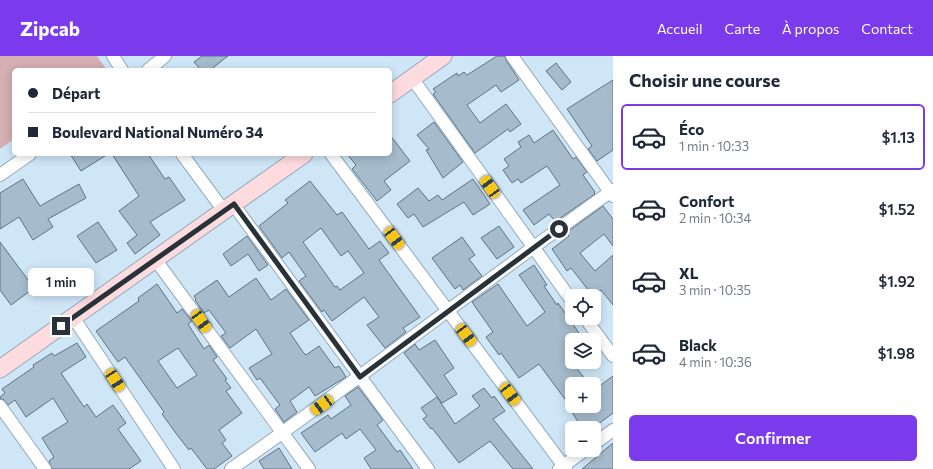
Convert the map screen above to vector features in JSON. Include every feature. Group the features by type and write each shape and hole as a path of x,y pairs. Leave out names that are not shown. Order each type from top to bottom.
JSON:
{"main road":[{"path":"392,93 443,56"},
{"path":"0,369 301,156"}],"street":[{"path":"113,56 121,68"},
{"path":"150,68 165,56"},
{"path":"231,469 360,377 533,248 612,193 512,56"},
{"path":"412,78 565,291"},
{"path":"0,175 27,156"},
{"path":"184,156 229,207 360,377 428,469"},
{"path":"332,156 563,468 576,457"},
{"path":"155,259 309,469"},
{"path":"73,317 174,469"},
{"path":"590,325 613,356"},
{"path":"0,406 45,469"},
{"path":"601,439 613,430"}],"shaded area":[{"path":"0,56 97,56 106,68 12,68 12,140 0,149"}],"building":[{"path":"202,56 228,56 213,68 199,68 194,62"},
{"path":"497,56 505,56 519,80 501,92 496,85 467,105 480,123 506,104 521,124 510,132 508,129 475,153 433,94 436,92 433,89 457,73 458,76 464,72 467,75"},
{"path":"556,63 571,82 562,90 546,71"},
{"path":"613,80 613,150 597,161 588,149 592,146 567,109"},
{"path":"434,122 463,162 443,178 426,150 429,149 417,135"},
{"path":"553,130 573,159 576,157 587,172 583,175 595,194 556,221 549,214 534,225 523,210 560,185 547,166 521,183 518,179 512,183 503,170 509,166 504,159 521,147 518,142 529,135 534,143"},
{"path":"392,138 410,161 384,181 391,190 377,201 352,169 356,165 349,156 392,156"},
{"path":"71,156 105,156 81,171"},
{"path":"113,156 149,156 165,179 169,177 185,200 150,222 160,235 135,254 127,243 137,235 119,211 139,196"},
{"path":"23,179 40,206 79,184 86,198 48,219 53,227 33,240 19,217 0,229 0,193"},
{"path":"473,179 490,204 473,215 464,202 423,227 414,214 408,218 397,204 418,188 429,201 438,195 442,200"},
{"path":"310,181 337,215 342,212 369,249 380,241 389,253 379,260 420,317 403,328 406,332 385,348 367,325 379,317 364,297 332,321 324,310 322,312 299,281 306,276 289,252 282,258 259,226 288,203 285,200","holes":["321,228 341,256 348,251 364,273 340,290 337,286 335,287 303,242"]},
{"path":"603,206 613,219 613,246 604,234 580,253 595,271 613,255 613,305 601,289 588,289 571,268 567,271 552,249 569,236 566,233"},
{"path":"98,222 117,250 96,263 77,236"},
{"path":"499,226 514,247 497,259 481,238"},
{"path":"247,236 268,265 259,271 248,254 231,266 223,254"},
{"path":"462,237 475,255 469,259 482,276 463,290 460,285 455,289 432,258"},
{"path":"0,242 34,288 11,305 0,290"},
{"path":"534,265 547,285 544,286 557,305 558,303 565,313 565,325 573,325 579,333 565,333 565,369 577,369 584,377 565,377 565,399 539,364 519,378 501,353 499,355 486,337 493,332 472,302 498,284 527,326 545,312 519,275"},
{"path":"256,278 271,300 286,289 309,320 290,333 303,352 306,355 319,346 335,368 339,366 346,377 315,396 309,387 290,401 297,412 284,422 275,409 280,405 260,378 257,380 249,368 272,354 256,329 230,348 221,336 226,333 209,310 204,313 194,296 217,280 229,297"},
{"path":"157,284 177,313 182,309 192,321 188,324 204,349 209,345 217,357 213,360 227,379 225,380 231,388 226,391 242,413 219,430 226,440 222,443 232,456 214,469 207,469 191,448 189,450 162,414 164,412 125,357 118,362 96,331 139,301 138,298","holes":["178,348 197,375 177,388 158,361"]},
{"path":"435,340 454,368 444,375 457,394 442,403 404,353 415,344 419,350"},
{"path":"77,343 86,357 61,373 84,407 87,404 96,417 113,405 126,423 118,429 141,461 129,469 52,469 49,461 54,457 42,438 68,422 53,398 26,417 15,400 8,405 3,399 0,399 0,397 5,393 2,389 34,367 33,365 52,353 54,356"},
{"path":"613,376 613,413 601,422 578,421 572,413 601,413 601,385"},
{"path":"358,387 383,420 377,425 397,452 400,450 413,469 371,469 364,458 376,450 360,429 346,439 342,433 315,452 301,433 328,415 331,419 351,405 345,396"},
{"path":"484,388 492,398 494,396 505,411 493,419 533,469 513,469 490,441 459,463 432,428 431,429 423,419 427,416 421,408 437,397 455,424 480,406 472,396"},
{"path":"613,443 613,469 582,469 596,457 601,457 601,453"},
{"path":"279,448 292,469 264,469 259,461"}],"route":[{"path":"61,326 234,204 360,377 559,229"}]}
